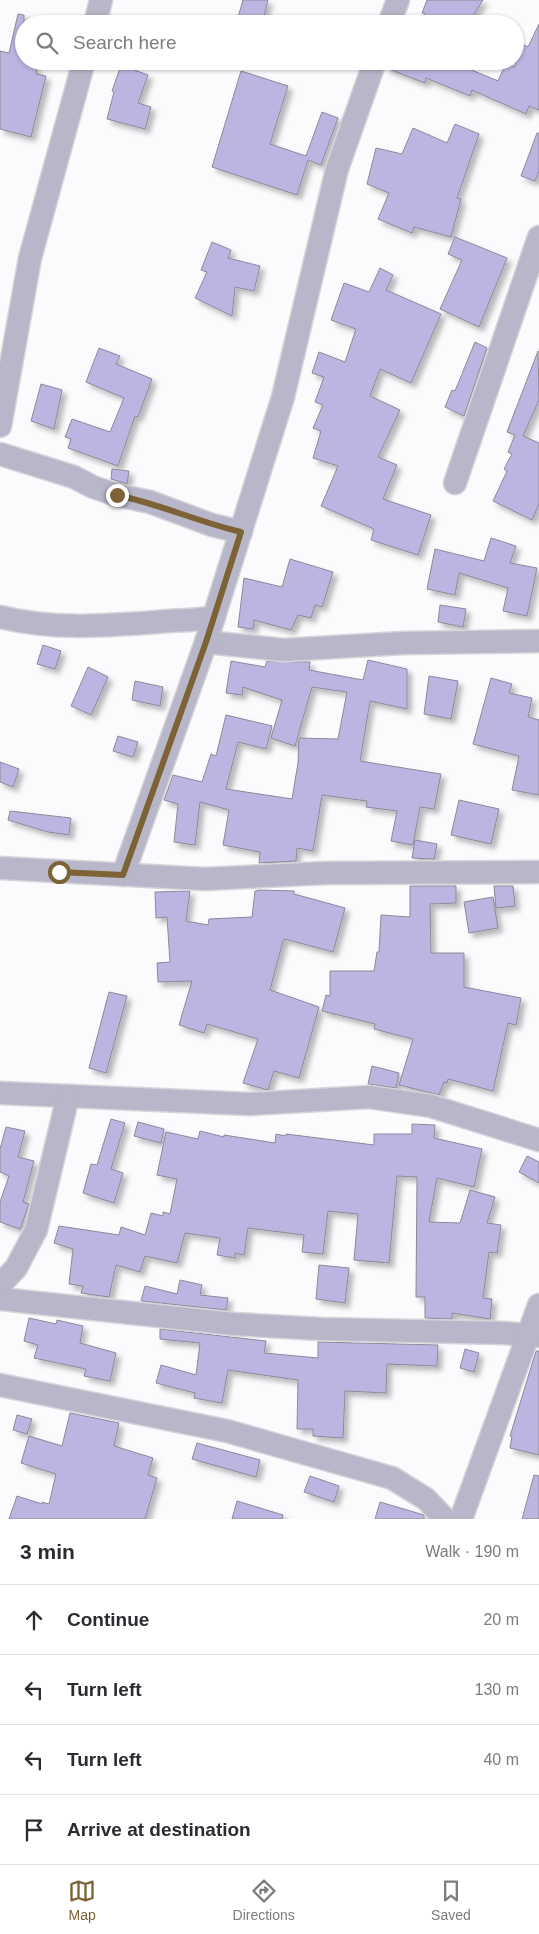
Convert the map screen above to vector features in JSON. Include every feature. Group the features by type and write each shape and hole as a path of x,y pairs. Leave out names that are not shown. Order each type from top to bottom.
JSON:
{"street":[{"path":"97,15 101,0"},
{"path":"392,15 398,0"},
{"path":"0,426 30,258 82,70"},
{"path":"123,875 206,642 283,397 337,169 372,70"},
{"path":"456,483 539,237"},
{"path":"0,454 74,477 101,489 150,502 212,525 241,532"},
{"path":"0,617 21,622 79,627 166,621 192,622 214,618"},
{"path":"206,642 284,650 403,643 539,641"},
{"path":"0,868 205,879 326,873 539,872"},
{"path":"0,1093 250,1104 369,1097 392,1099 430,1106 539,1140"},
{"path":"0,1286 16,1268 36,1230 68,1096"},
{"path":"0,1299 234,1324 534,1335"},
{"path":"461,1519 534,1335 539,1305"},
{"path":"0,1385 226,1432 392,1478 426,1499 445,1519"}],"building":[{"path":"243,0 268,0 264,15 239,15"},
{"path":"427,0 483,0 474,15 425,15 422,13"},
{"path":"539,24 539,110 529,106 526,114 472,90 470,96 426,78 425,83 391,70 472,70 498,81 503,70 524,70 524,45 528,47"},
{"path":"15,27 15,70 37,70 36,74 46,76 31,137 0,129 0,51 9,53"},
{"path":"119,70 134,70 148,75 138,103 151,107 145,129 107,119 114,92 112,91"},
{"path":"241,71 288,86 270,144 306,156 322,112 338,118 321,165 308,160 297,195 212,167"},
{"path":"455,124 479,134 457,198 461,199 451,237 414,227 412,233 378,219 389,193 367,184 376,148 402,154 413,128 447,143"},
{"path":"537,133 539,133 539,171 535,181 521,176"},
{"path":"455,237 507,258 479,327 440,309 462,260 448,254"},
{"path":"212,242 231,250 228,258 260,266 254,291 235,287 232,316 195,298 207,272 201,270"},
{"path":"380,268 393,275 386,290 441,314 411,383 380,369 370,396 400,410 378,457 397,465 383,499 431,515 418,555 371,540 374,529 321,506 338,466 313,458 321,431 313,428 323,405 315,402 324,377 312,373 319,352 345,362 356,329 331,320 344,283 369,292"},
{"path":"475,342 487,348 464,416 445,407 452,390 455,391"},
{"path":"99,348 120,356 116,364 152,379 138,417 135,416 118,466 68,448 71,439 65,437 72,419 110,432 124,398 86,382"},
{"path":"538,351 539,400 523,436 539,443 539,504 532,520 493,501 507,471 504,469 512,454 508,452 515,435 507,432"},
{"path":"41,384 62,390 54,429 31,421"},
{"path":"112,469 129,471 127,484 111,479"},
{"path":"491,538 516,546 510,563 537,568 527,616 503,611 508,588 459,573 455,595 427,589 435,549 484,561"},
{"path":"290,559 333,572 322,607 315,605 311,618 298,615 291,630 254,620 253,629 238,627 244,578 282,587"},
{"path":"440,605 466,609 463,627 438,622"},
{"path":"43,645 61,651 55,669 37,664"},
{"path":"368,660 407,669 407,709 370,701 360,761 441,774 434,809 420,807 413,845 391,841 397,811 366,807 367,801 322,795 313,851 297,848 296,861 259,863 260,852 223,845 229,810 200,802 195,845 174,842 178,804 164,800 173,775 202,782 211,754 216,756 226,715 272,726 266,749 238,742 226,789 292,799 298,763 299,738 338,739 347,692 312,687 295,746 271,738 282,700 243,687 242,695 226,693 231,661 265,667 267,661 310,662 309,670 363,680"},
{"path":"88,667 108,677 91,715 71,706"},
{"path":"429,676 458,681 451,719 424,714"},
{"path":"491,678 512,684 509,693 532,698 528,717 539,720 539,795 512,790 519,756 473,744"},
{"path":"135,681 163,687 160,706 132,700"},
{"path":"118,736 138,742 133,757 113,751"},
{"path":"0,762 19,769 13,787 0,782"},
{"path":"459,800 499,809 491,844 451,835"},
{"path":"10,811 71,818 69,835 48,832 8,820"},
{"path":"415,840 437,844 434,859 412,858"},
{"path":"410,886 456,886 456,903 430,904 431,953 464,953 464,987 521,998 516,1025 508,1023 493,1091 448,1079 447,1083 444,1082 439,1095 399,1085 413,1039 374,1029 375,1024 322,1011 326,995 330,996 330,971 374,971 377,952 379,952 381,915 410,917"},
{"path":"494,886 513,886 515,906 496,908"},
{"path":"190,891 186,921 208,925 209,919 252,917 255,891 294,891 294,894 345,908 333,952 285,939 283,941 270,990 319,1007 299,1078 274,1071 268,1090 243,1083 258,1039 207,1024 204,1033 179,1025 192,981 158,982 157,963 170,962 167,917 156,918 155,892"},
{"path":"493,897 498,928 469,933 464,902"},
{"path":"109,992 127,996 106,1073 89,1068"},
{"path":"372,1066 399,1073 396,1088 368,1084"},
{"path":"111,1119 125,1123 111,1169 123,1173 114,1203 83,1193 91,1164 97,1165"},
{"path":"138,1122 164,1129 161,1143 134,1136"},
{"path":"412,1124 435,1125 434,1138 482,1149 474,1187 437,1178 429,1222 460,1223 470,1190 495,1197 487,1223 501,1225 497,1253 489,1252 483,1298 492,1299 490,1319 452,1313 452,1319 425,1318 425,1297 416,1297 417,1177 397,1176 389,1263 354,1260 358,1214 328,1211 323,1254 302,1252 304,1235 248,1228 244,1255 235,1253 235,1258 217,1255 220,1238 185,1233 177,1263 145,1256 140,1272 116,1265 109,1297 81,1293 83,1286 69,1284 73,1249 54,1243 59,1226 119,1235 121,1227 145,1235 151,1213 163,1216 163,1212 170,1214 177,1179 157,1175 166,1132 198,1139 200,1131 224,1137 224,1135 275,1143 276,1134 286,1136 286,1134 374,1145 374,1134 412,1134"},
{"path":"6,1127 25,1131 18,1157 34,1161 23,1202 29,1204 20,1229 0,1222 0,1202 9,1176 0,1172 0,1149"},
{"path":"527,1156 539,1162 539,1183 519,1172"},
{"path":"319,1265 349,1268 345,1303 316,1299"},
{"path":"180,1280 202,1285 200,1295 228,1298 226,1310 141,1301 145,1286 177,1294"},
{"path":"29,1318 56,1324 57,1320 83,1326 80,1343 116,1353 110,1381 84,1376 86,1369 34,1358 38,1345 24,1341"},
{"path":"160,1329 266,1341 264,1353 318,1358 318,1342 438,1345 437,1366 387,1364 386,1393 345,1391 343,1438 313,1436 313,1429 297,1429 298,1380 228,1370 222,1403 194,1398 195,1393 156,1383 161,1365 196,1375 200,1343 160,1339"},
{"path":"465,1349 479,1353 474,1372 460,1368"},
{"path":"536,1351 539,1351 539,1455 510,1448 512,1436 510,1436"},
{"path":"70,1413 119,1423 114,1446 153,1458 148,1475 157,1478 145,1519 9,1519 17,1496 42,1504 42,1502 49,1504 56,1474 21,1463 29,1436 62,1446"},
{"path":"17,1415 32,1419 27,1434 13,1430"},
{"path":"197,1443 260,1460 256,1477 192,1459"},
{"path":"534,1475 539,1476 539,1519 522,1519"},
{"path":"310,1476 339,1486 334,1502 304,1492"},
{"path":"237,1501 283,1515 282,1519 232,1519"},
{"path":"380,1502 424,1515 424,1519 375,1519"}],"route":[{"path":"59,872 123,875 206,642 241,532 212,525 150,502 117,495"}]}
